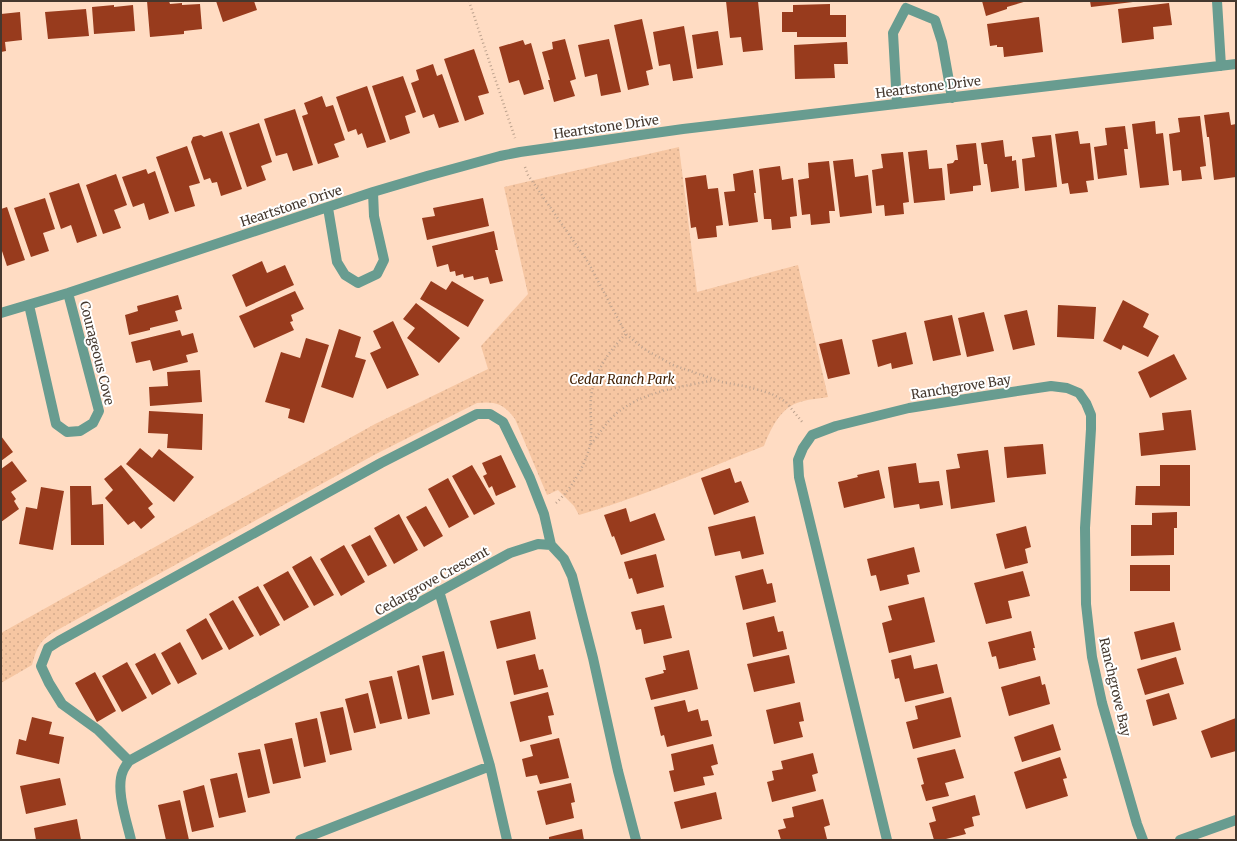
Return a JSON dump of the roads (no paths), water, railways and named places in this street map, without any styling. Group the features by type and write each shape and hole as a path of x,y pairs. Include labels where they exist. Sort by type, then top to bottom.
{"street":[{"path":"1217,1 1222,66"},
{"path":"897,104 893,33 906,8 935,20 942,42 952,98"},
{"name":"Heartstone Drive","path":"1,313 68,293 373,192 500,156 683,129 1236,64"},
{"path":"328,208 337,262 345,275 358,283 377,274 384,260 374,216 373,192"},
{"name":"Courageous Cove","path":"29,305 56,424 67,432 80,431 93,423 99,411 68,293"},
{"name":"Ranchgrove Bay","path":"887,840 799,477 798,460 803,448 812,435 836,426 909,408 1051,386 1067,388 1079,393 1086,403 1091,415 1084,528 1086,604 1092,657 1102,703 1143,840"},
{"path":"131,840 121,787 122,772 130,761 98,730 62,704 49,683 42,666 48,648 381,463 477,414 490,414 503,422 530,478 544,514 551,545 564,559 572,576 593,658 618,771 636,840"},
{"name":"Cedargrove Crescent","path":"130,761 510,553 538,544 551,545"},
{"path":"439,591 490,766 507,840"},
{"path":"300,840 490,766"},
{"path":"1180,840 1236,820"}],"park label":[{"name":"Cedar Ranch Park","path":"622,379"}]}
